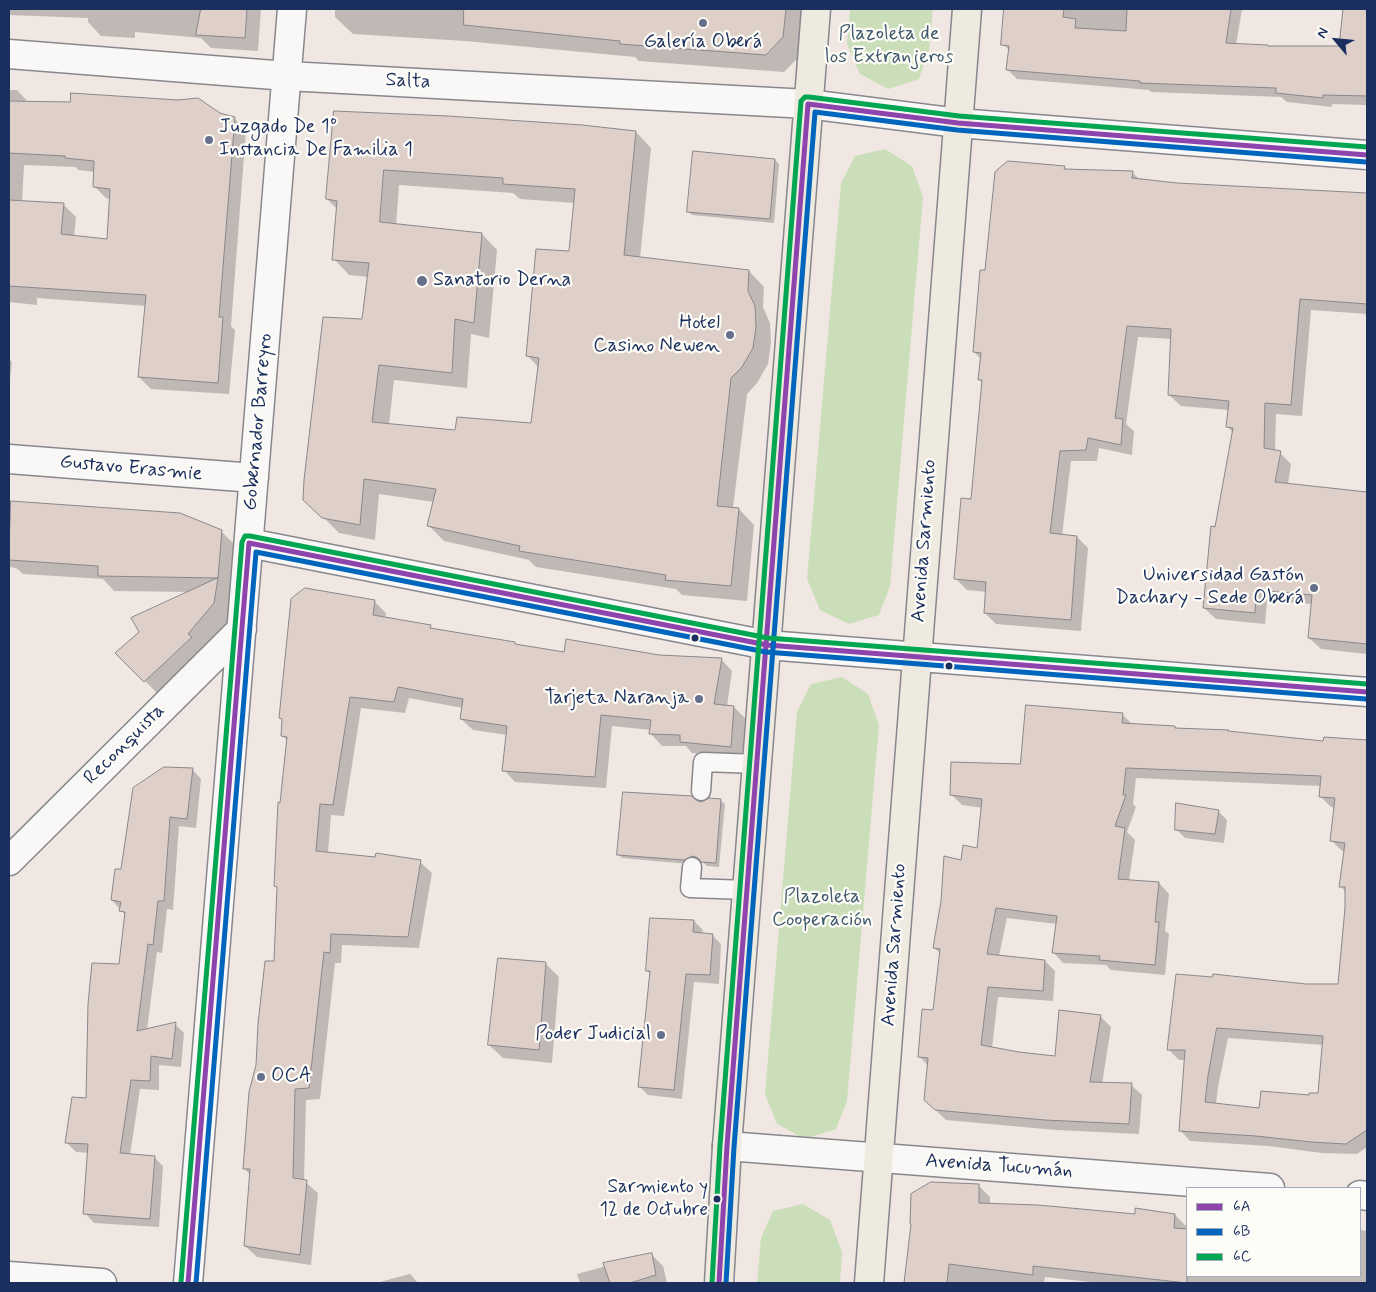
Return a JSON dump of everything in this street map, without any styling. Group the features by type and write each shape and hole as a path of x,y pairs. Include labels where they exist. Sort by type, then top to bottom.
{"main road":[{"path":"720,1283 727,1146 816,9"},
{"name":"Avenida Sarmiento","path":"869,1283 967,9"}],"street":[{"name":"Gobernador Barreyro","path":"188,1283 292,9"},
{"name":"Salta","path":"9,54 287,76 808,104 958,123 1367,155"},
{"name":"Gustavo Erasmie","path":"9,459 254,478"},
{"path":"249,544 767,645 1367,692"},
{"name":"Reconquista","path":"14,851 242,629"},
{"name":"Avenida Tucumán","path":"727,1146 1257,1187"},
{"path":"9,1276 102,1283"}],"lane":[{"path":"700,791 703,762 758,764"},
{"path":"692,867 690,888 747,890"}],"green space":[{"name":"Plazoleta de los Extranjeros","path":"850,9 933,9 929,50 919,79 888,89 860,74 847,44"},
{"path":"885,149 912,166 923,197 890,586 879,615 849,624 820,610 807,579 841,183 855,156"},
{"name":"Plazoleta Cooperación","path":"842,677 868,694 879,725 847,1101 836,1129 805,1139 777,1124 765,1094 797,712 811,684"},
{"path":"803,1204 830,1220 842,1252 840,1283 757,1283 761,1238 773,1211"}],"building":[{"path":"201,9 247,9 245,38 196,35"},
{"name":"Galería Oberá","path":"464,9 786,9 783,37 766,55 620,44 620,41 464,25"},
{"path":"1004,9 1064,9 1063,17 1076,19 1075,28 1126,31 1127,9 1231,9 1226,43 1268,46 1339,46 1343,9 1367,9 1367,96 1323,95 1323,98 1276,93 1276,88 1140,83 1140,81 1006,70 1009,46 1001,45"},
{"path":"71,93 178,100 198,98 220,113 235,117 219,317 223,317 218,383 138,377 146,295 9,286 9,200 64,203 61,234 107,239 110,189 93,187 94,161 65,158 65,156 9,153 9,101 70,102"},
{"path":"334,111 448,116 582,125 636,131 624,255 749,270 748,291 755,306 756,327 753,348 742,367 731,378 717,506 739,508 731,586 665,580 666,575 519,551 520,546 427,526 436,489 364,479 360,525 322,518 303,500 323,317 362,319 369,263 332,260 337,201 326,199","holes":["384,170 503,178 503,184 575,189 569,251 536,249 526,356 539,358 531,423 457,417 455,430 372,422 379,365 452,373 455,319 474,323 482,233 380,222"]},
{"path":"693,151 775,159 770,219 687,212"},
{"path":"1008,161 1065,166 1064,169 1133,171 1132,178 1177,183 1367,193 1367,304 1300,299 1291,405 1265,403 1264,448 1281,451 1275,482 1367,492 1367,644 1308,638 1312,595 1256,590 1255,613 1203,608 1211,526 1215,527 1233,428 1226,427 1229,401 1168,395 1171,329 1127,326 1115,418 1123,419 1121,445 1088,438 1086,450 1060,451 1050,533 1077,536 1071,620 984,613 986,582 954,579 961,498 971,499 982,380 978,380 981,353 973,352 980,270 985,270 995,172"},
{"path":"11,501 180,513 222,530 218,578 98,576 98,566 9,560"},
{"path":"218,578 214,603 188,634 192,637 144,682 115,653 139,632 131,618"},
{"path":"305,588 375,600 373,615 431,625 430,628 515,642 515,644 564,652 566,639 659,655 722,658 714,704 734,706 731,747 680,742 680,735 649,734 651,720 601,715 595,777 502,771 507,726 460,719 463,699 398,687 394,702 350,697 333,805 320,804 316,851 375,857 376,853 421,860 408,937 331,934 330,953 324,952 309,1088 295,1089 293,1178 307,1180 300,1255 244,1246 250,1169 243,1169 249,1092 256,1065 258,1024 265,961 274,961 277,887 274,886 278,802 280,803 287,737 281,736 282,719 279,718 291,599"},
{"path":"1026,705 1123,713 1122,723 1175,726 1175,728 1229,730 1323,741 1324,737 1367,740 1367,1130 1346,1144 1179,1131 1185,1050 1167,1050 1176,974 1212,977 1213,974 1306,984 1338,984 1345,908 1345,887 1339,887 1345,843 1330,841 1335,798 1319,797 1321,776 1126,768 1123,795 1126,795 1115,826 1125,828 1118,879 1159,882 1155,922 1159,922 1155,965 1099,960 1100,956 1052,953 1057,916 996,908 987,954 1045,960 1043,991 988,987 981,1045 1055,1056 1059,1010 1101,1015 1090,1082 1132,1083 1129,1124 1045,1120 935,1110 924,1100 928,1058 918,1057 922,1009 933,1010 940,949 933,948 941,901 944,856 961,860 963,845 977,848 982,799 950,795 951,762 1020,764","holes":["1217,1028 1323,1036 1318,1093 1309,1093 1309,1095 1261,1091 1259,1108 1205,1102"]},
{"path":"164,767 193,768 187,819 170,817 164,901 158,901 153,945 148,944 137,1031 176,1022 172,1059 151,1056 150,1081 131,1080 120,1153 155,1156 150,1219 83,1214 88,1144 65,1143 72,1097 86,1098 88,1004 92,963 119,964 125,912 119,911 121,902 111,900 115,869 121,869 133,788"},
{"path":"623,792 692,796 701,802 709,798 721,799 716,863 701,862 693,856 684,860 617,855"},
{"path":"1176,803 1219,810 1215,834 1175,830"},
{"path":"650,918 694,920 693,932 713,934 710,975 686,974 674,1090 638,1087 650,971 646,971"},
{"path":"498,958 546,962 539,1050 488,1045"},
{"path":"931,1182 979,1184 979,1203 1038,1205 1135,1214 1135,1208 1175,1214 1174,1228 1186,1229 1187,1283 1033,1266 1033,1275 949,1264 947,1283 904,1283 911,1224 911,1194"},
{"path":"652,1253 656,1275 630,1283 610,1283 603,1263"}],"transit line":[{"name":"6C","path":"712,1283 720,1145 801,101 805,97 809,97 959,116 1367,147"},
{"name":"6A","path":"719,1283 727,1146 808,104 958,123 1367,155"},
{"name":"6B","path":"726,1283 734,1147 815,112 957,130 1366,162"},
{"name":"6C","path":"181,1282 242,542 245,536 768,638 1367,684"},
{"name":"6A","path":"188,1283 249,543 767,645 1367,692"},
{"name":"6B","path":"196,1283 256,552 766,652 1366,699"}],"place":[{"name":"Galería Oberá","path":"703,23"},
{"name":"Juzgado De 1º Instancia De Familia 1","path":"209,140"},
{"name":"Sanatorio Derna","path":"422,281"},
{"name":"Hotel Casino Newen","path":"730,335"},
{"name":"Universidad Gastón Dachary - Sede Oberá","path":"1314,588"},
{"name":"Tarjeta Naranja","path":"699,699"},
{"name":"Poder Judicial","path":"661,1035"},
{"name":"OCA","path":"261,1077"},
{"name":"Sarmiento y 12 de Octubre","path":"717,1199"}]}
